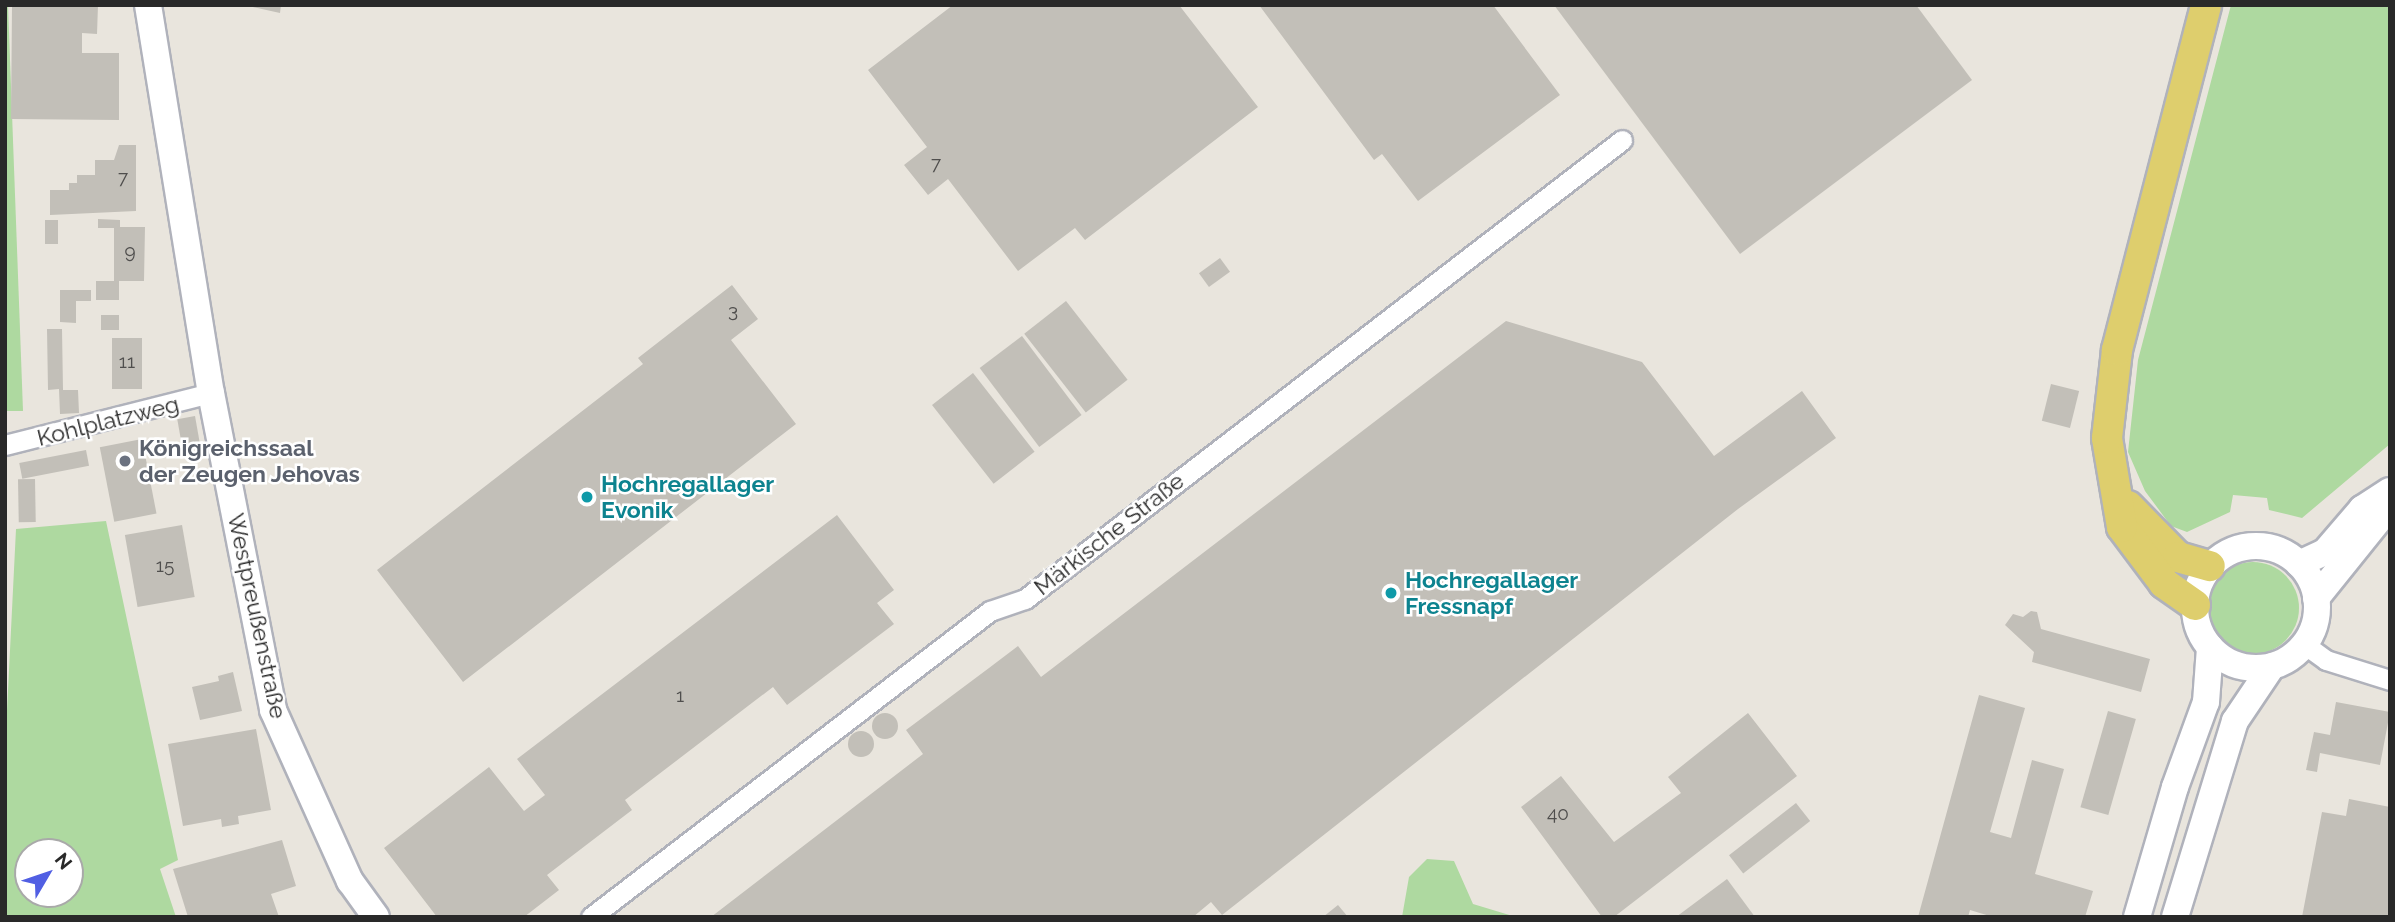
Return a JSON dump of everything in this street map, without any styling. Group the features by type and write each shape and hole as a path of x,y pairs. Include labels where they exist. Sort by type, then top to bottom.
{"main road":[{"name":"Westpreußenstraße","path":"148,5 211,393 273,710 350,881 376,917"},
{"path":"2195,605 2164,583 2122,527 2107,438 2117,350 2206,5"},
{"path":"2299,564 2325,552 2362,509 2390,491"},
{"path":"2116,492 2178,557 2210,566"},
{"path":"2316,598 2390,506"},
{"path":"2175,917 2235,721 2272,666 2304,644 2315,622 2316,598 2299,564 2285,553 2251,546 2222,556 2210,566 2195,605 2199,627 2210,647 2238,665 2272,666"},
{"path":"2137,917 2175,787 2206,702 2210,647"}],"street":[{"name":"Märkische Straße","path":"591,917 990,611 1025,599 1622,140"},
{"name":"Kohlplatzweg","path":"5,445 211,393"},
{"path":"2304,644 2326,660 2390,680"}],"green space":[{"path":"5,5 8,5 23,411 5,411"},
{"path":"2231,5 2390,5 2390,444 2302,518 2269,510 2267,498 2233,495 2230,512 2187,532 2171,526 2145,491 2128,452 2138,360"},
{"path":"106,521 178,860 160,869 176,917 5,917 5,751 16,529"},
{"path":"2244,562 2262,562 2279,569 2292,582 2299,599 2299,617 2292,634 2279,647 2262,654 2244,654 2227,647 2214,634 2207,617 2207,599 2214,582 2227,569"},
{"path":"1427,859 1454,861 1473,904 1516,917 1402,917 1409,877"}],"building":[{"path":"12,5 98,5 97,34 82,33 82,53 119,53 119,120 11,119"},
{"path":"244,5 281,5 280,13"},
{"path":"953,5 1179,5 1258,107 1085,240 1075,228 1018,271 948,179 928,195 904,165 927,147 868,70"},
{"path":"1259,5 1493,5 1560,95 1418,201 1382,154 1374,160"},
{"path":"1554,5 1916,5 1972,80 1740,254"},
{"path":"119,145 136,145 136,211 50,215 50,190 69,190 69,183 77,183 77,175 95,175 95,160 114,160"},
{"path":"98,219 120,220 120,227 145,227 144,281 119,281 119,300 96,300 96,281 114,281 114,228 98,228"},
{"path":"45,220 58,220 58,244 45,244"},
{"path":"1220,258 1230,272 1209,287 1199,273"},
{"name":"Hochregallager Evonik","path":"732,285 758,319 731,340 796,424 463,682 377,570 643,364 638,358"},
{"path":"60,290 91,290 91,301 76,301 76,323 60,322"},
{"path":"1066,301 1128,380 1086,412 1024,334"},
{"path":"101,315 119,315 119,330 101,330"},
{"name":"Hochregallager Fressnapf","path":"1506,321 1642,362 1714,456 1802,391 1836,438 1738,509 1222,915 1211,902 1193,917 711,917 923,754 906,730 1018,646 1041,677"},
{"path":"47,329 62,329 63,390 78,390 79,413 60,414 59,389 48,390"},
{"path":"1022,336 1082,415 1039,447 980,368"},
{"path":"112,338 142,338 142,389 112,389"},
{"path":"973,373 1035,452 994,484 932,405"},
{"path":"2051,384 2079,391 2070,428 2042,421"},
{"path":"195,416 200,443 182,446 177,419"},
{"path":"142,439 157,514 114,522 100,447"},
{"path":"86,450 89,466 22,479 19,463"},
{"path":"18,479 35,479 36,522 19,522"},
{"path":"837,515 894,590 877,603 894,624 787,705 773,687 625,800 632,810 547,875 559,890 524,917 437,917 384,848 489,767 524,811 545,795 517,759"},
{"path":"182,525 195,597 138,607 125,535"},
{"path":"2031,611 2037,612 2041,629 2150,659 2141,692 2032,662 2034,652 2005,625 2013,614 2023,617"},
{"path":"233,672 242,711 200,720 192,687 219,681 218,676"},
{"path":"1979,695 2025,708 1990,832 2011,838 2032,760 2064,769 2035,874 2093,891 2085,917 1993,917 1970,910 1968,917 1918,917"},
{"path":"2336,702 2390,712 2380,765 2320,753 2317,772 2306,770 2314,732 2330,735"},
{"path":"2108,711 2136,719 2108,815 2080,807"},
{"path":"885,713 894,717 898,726 894,735 885,739 876,735 872,726 876,717"},
{"path":"1748,713 1797,776 1614,917 1602,917 1521,807 1561,776 1614,842 1681,793 1668,777"},
{"path":"256,729 271,810 238,816 239,824 222,827 221,819 183,826 168,744"},
{"path":"861,731 870,735 874,744 870,753 861,757 852,753 848,744 852,735"},
{"path":"2349,799 2390,807 2390,917 2302,917 2322,812 2346,816"},
{"path":"1796,803 1810,821 1743,873 1729,855"},
{"path":"282,840 296,886 271,894 279,917 188,917 173,869"},
{"path":"1727,879 1755,917 1676,917"},
{"path":"1338,905 1348,917 1323,917"}],"place":[{"name":"Königreichssaal der Zeugen Jehovas","path":"125,461"},
{"name":"Hochregallager Evonik","path":"587,497"},
{"name":"Hochregallager Fressnapf","path":"1391,593"}]}
